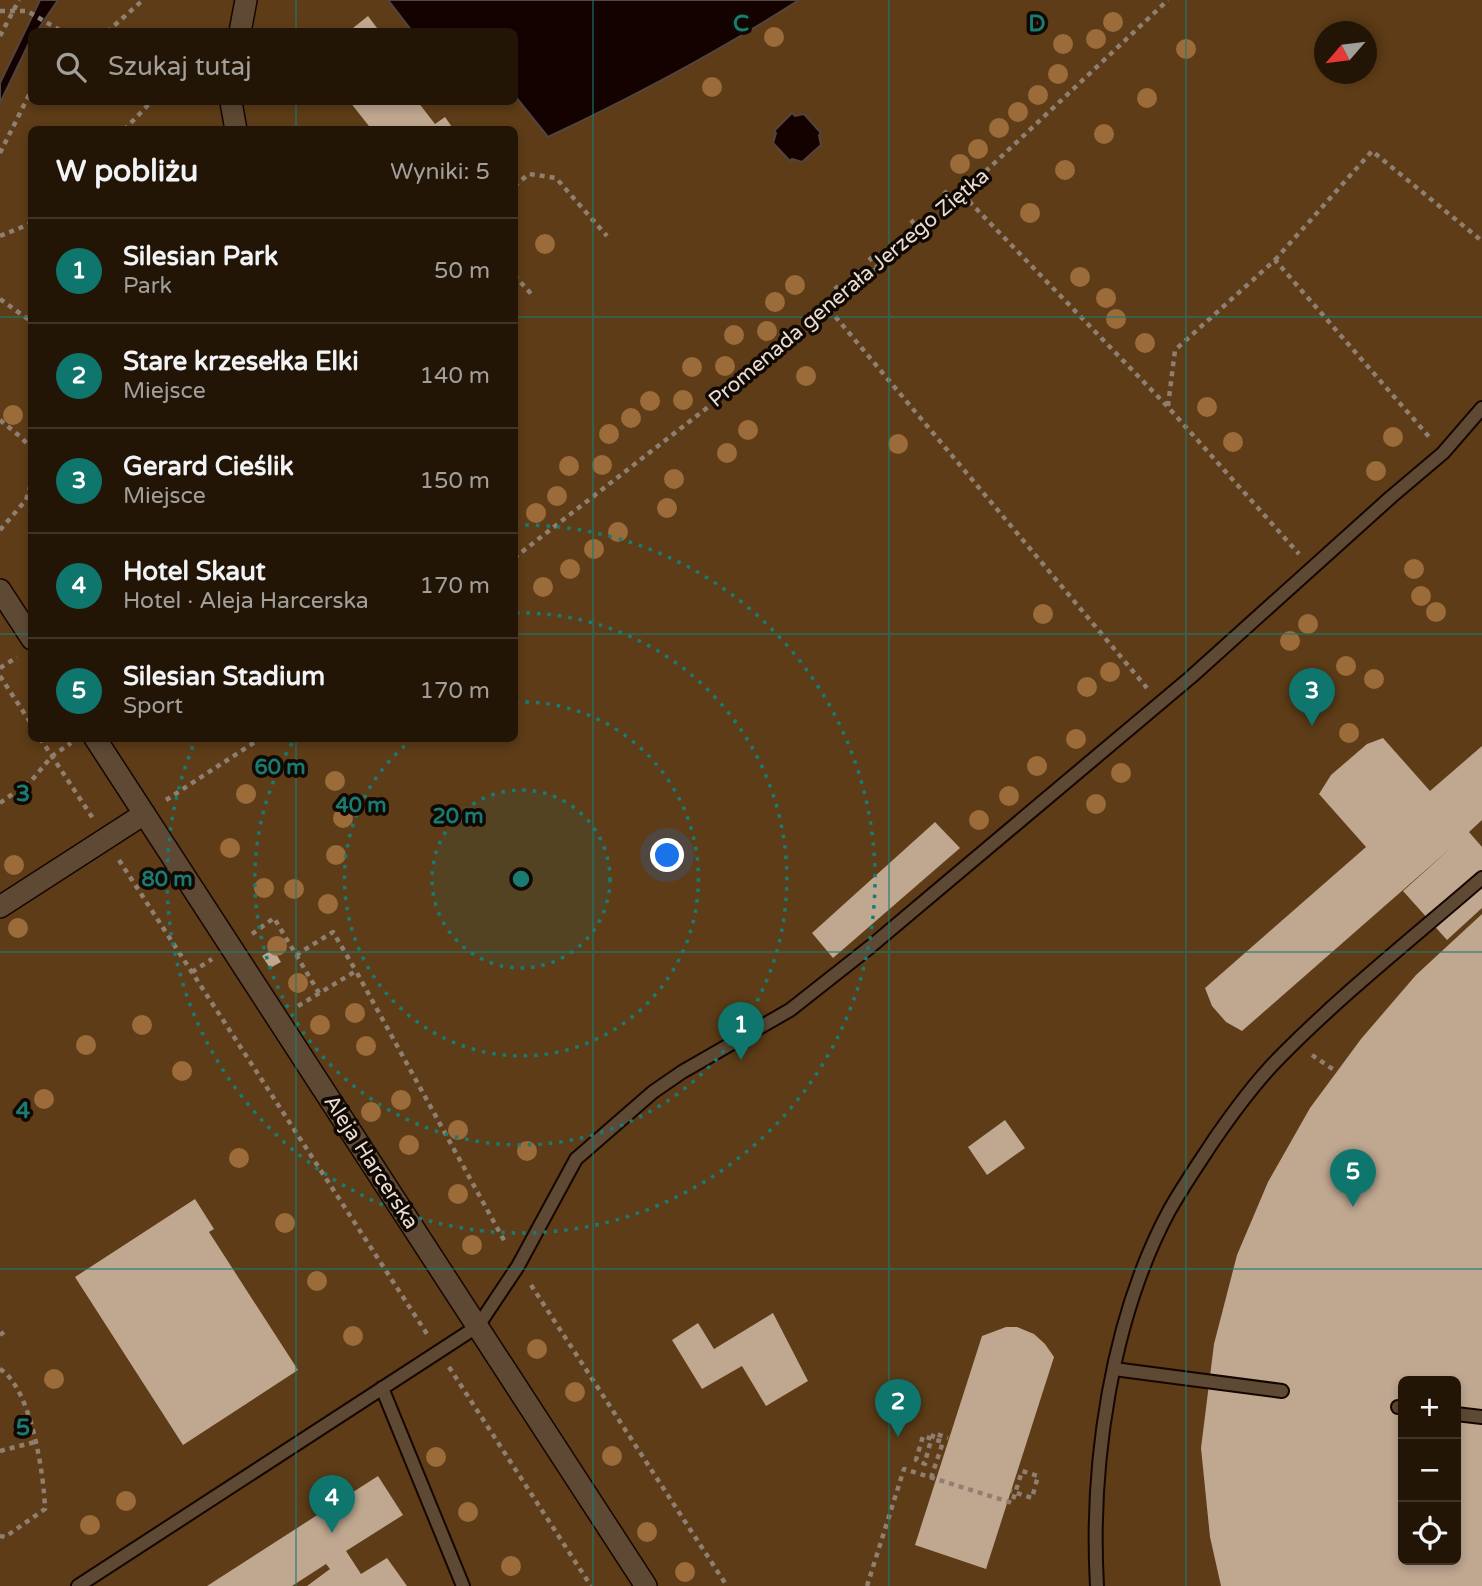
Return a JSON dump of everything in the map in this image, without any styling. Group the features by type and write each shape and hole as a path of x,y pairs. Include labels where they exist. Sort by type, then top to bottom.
{"street":[{"path":"241,28 246,0"},
{"path":"232,105 235,126"},
{"path":"0,590 28,633"},
{"name":"Aleja Harcerska","path":"98,742 646,1586"},
{"path":"0,907 144,814"}],"lane":[{"path":"78,1586 478,1326 518,1266 576,1159 653,1091 790,1010 820,988 1191,677 1443,453 1482,408"},
{"path":"1097,1586 1098,1469 1105,1412 1129,1313 1142,1273 1169,1213 1194,1170 1255,1084 1333,1007 1482,878"},
{"path":"1114,1369 1282,1391"},
{"path":"382,1388 463,1586"},
{"path":"1461,1415 1482,1417"}],"path":[{"path":"0,36 19,0"},
{"path":"112,28 143,0"},
{"name":"Promenada generała Jerzego Ziętka","path":"518,555 712,404 921,232 1168,0"},
{"path":"0,11 27,11 58,28"},
{"path":"0,153 28,97"},
{"path":"128,126 148,105"},
{"path":"1168,407 1175,350 1275,260 1372,151 1482,241"},
{"path":"518,183 529,174 556,178 607,236"},
{"path":"944,191 954,201"},
{"path":"962,194 1168,407 1311,568"},
{"path":"911,220 921,232"},
{"path":"0,236 28,225"},
{"path":"869,257 878,267"},
{"path":"1275,260 1443,453"},
{"path":"518,279 534,297"},
{"path":"835,286 844,296"},
{"path":"0,299 28,319"},
{"path":"829,309 1158,702"},
{"path":"0,420 28,445"},
{"path":"0,530 26,500 28,494"},
{"path":"0,668 9,662"},
{"path":"0,676 28,719"},
{"path":"43,742 429,1337"},
{"path":"144,814 255,742"},
{"path":"0,803 32,780 52,756 65,747"},
{"path":"245,938 274,918 319,993"},
{"path":"296,954 333,933 356,971"},
{"path":"1295,1043 1337,1072"},
{"path":"449,1368 591,1586"},
{"path":"0,1369 9,1374 30,1415 44,1486 45,1509 5,1536 0,1536"},
{"path":"931,1478 943,1442 933,1439 923,1437 916,1460 925,1464 930,1443 933,1436 934,1433 948,1438"},
{"path":"0,1451 34,1442"},
{"path":"867,1586 904,1469 1012,1503 1015,1492 1019,1482 1022,1471 1038,1476 1032,1498 1021,1494 1011,1491"}],"shaded area":[{"path":"0,0 1482,0 1482,1586 0,1586"},
{"path":"40,0 58,0 39,28 28,28 28,45 0,103 0,83"},
{"path":"388,0 799,0 676,73 548,137 518,100 518,28 410,28"},
{"path":"792,113 795,116 804,114 821,133 821,145 802,162 792,159 790,161 773,143 776,133 774,131"}],"building":[{"path":"368,16 377,28 353,28"},
{"path":"352,105 420,105 435,124 445,117 451,126 369,126"},
{"path":"1383,738 1430,791 1482,746 1482,820 1469,832 1482,847 1482,908 1447,940 1403,891 1452,847 1242,1031 1226,1022 1212,1006 1205,988 1366,847 1319,794 1331,775 1367,744"},
{"path":"935,822 960,848 833,958 812,933"},
{"path":"1482,914 1482,1586 1221,1586 1210,1537 1201,1448 1214,1344 1237,1255 1268,1182 1310,1108 1361,1039 1416,975"},
{"path":"273,949 281,962 270,968 262,956"},
{"path":"1005,1120 1025,1148 987,1175 968,1147"},
{"path":"195,1199 214,1229 209,1232 298,1370 183,1445 75,1277"},
{"path":"773,1313 808,1381 766,1406 742,1366 702,1389 672,1340 698,1323 714,1349"},
{"path":"1006,1327 1017,1327 1034,1334 1054,1357 986,1569 915,1545 982,1336"},
{"path":"378,1476 403,1515 346,1551 361,1574 387,1558 407,1586 307,1586 330,1569 326,1564 292,1586 207,1586"}],"place":[{"name":"Gerard Cieślik","path":"1312,726"},
{"name":"Silesian Park","path":"741,1060"},
{"name":"Silesian Stadium","path":"1353,1207"},
{"name":"Stare krzesełka Elki","path":"898,1437"},
{"name":"Hotel Skaut","path":"332,1533"}]}
